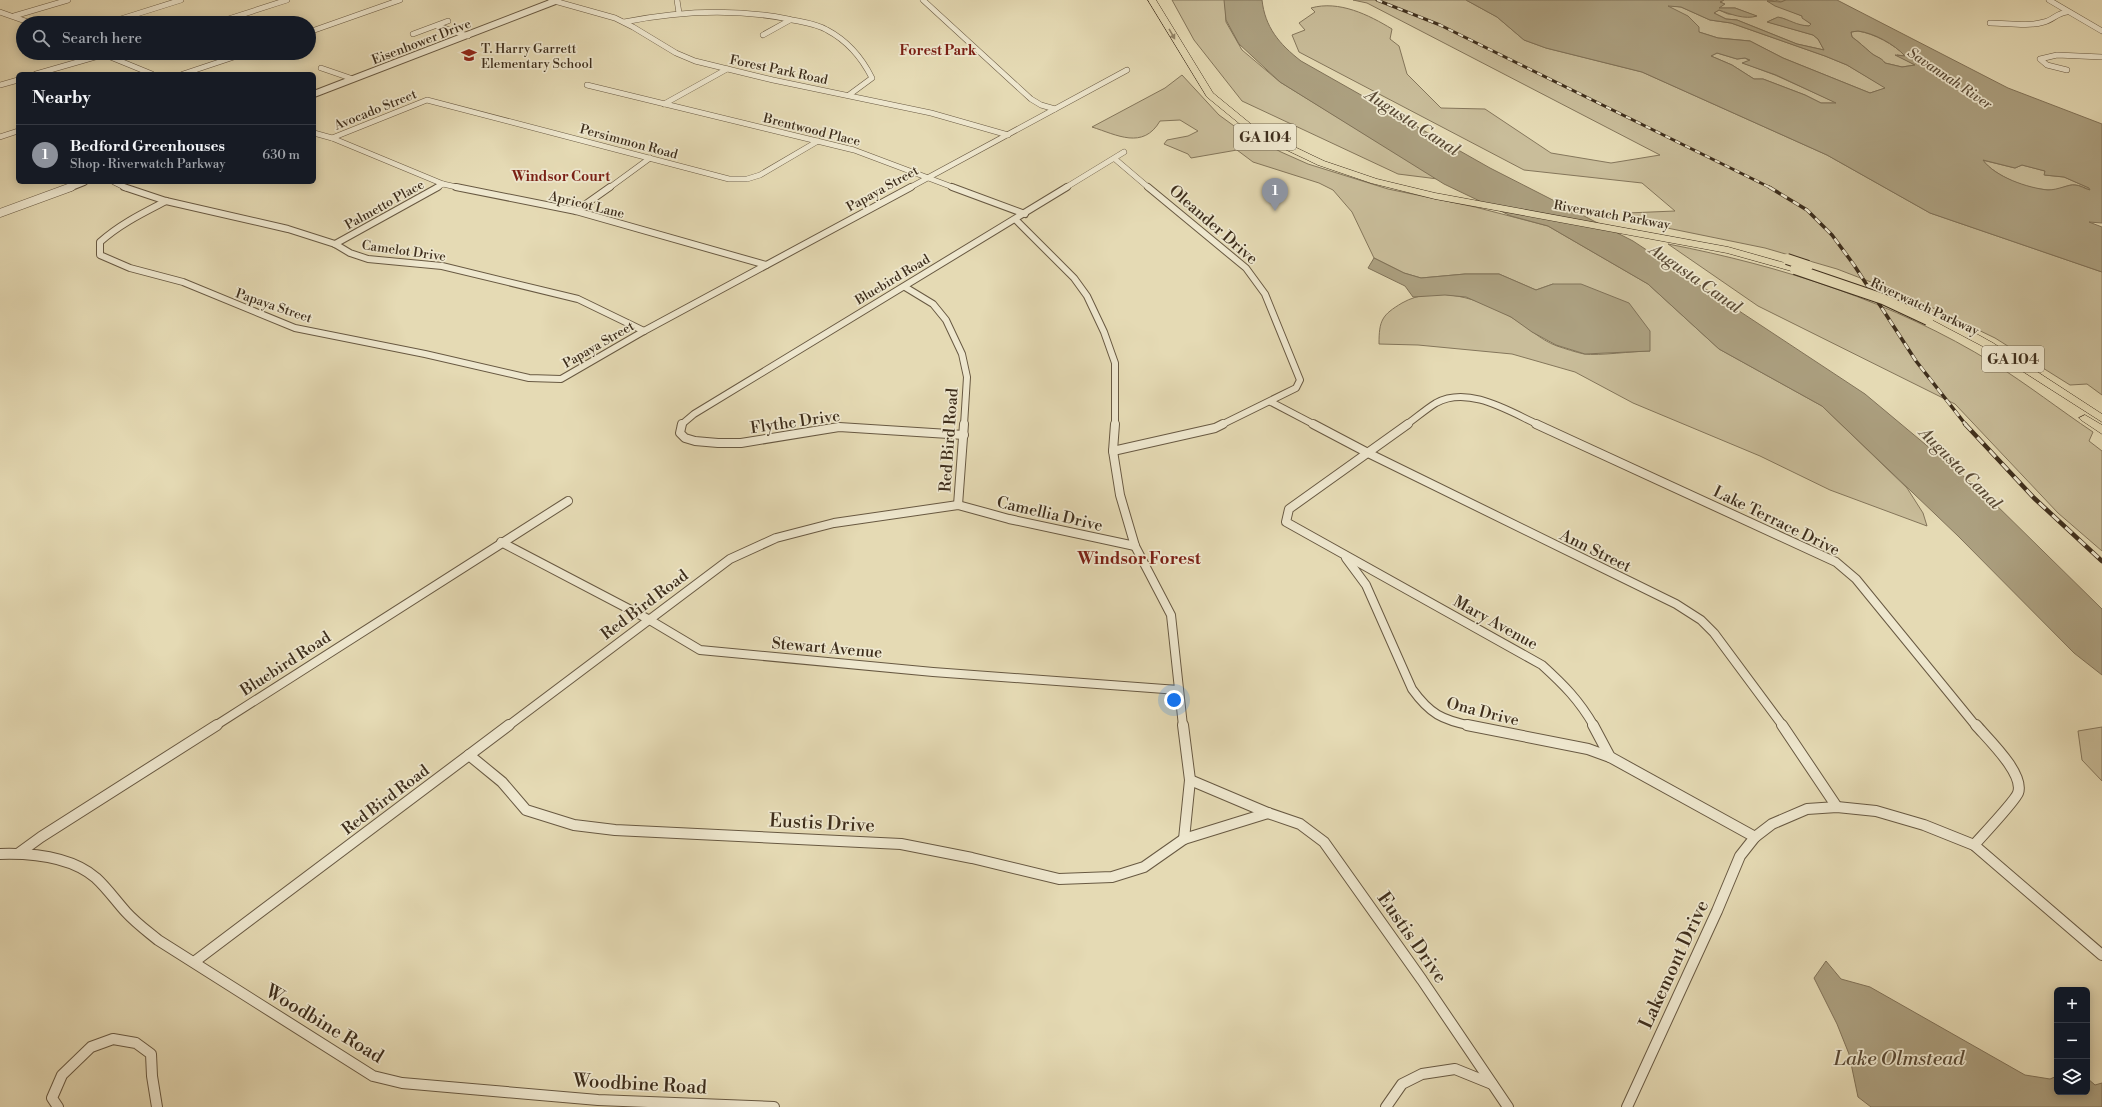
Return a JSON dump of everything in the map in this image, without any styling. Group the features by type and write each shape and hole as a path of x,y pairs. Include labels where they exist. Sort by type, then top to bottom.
{"main road":[{"name":"Riverwatch Parkway","path":"1152,0 1210,95 1249,128 1272,141 1321,163 1374,181 1435,196 1691,243 1759,258 1795,268 1883,299 1928,320 2014,368 2102,430"},
{"name":"Riverwatch Parkway","path":"1161,0 1208,78 1238,111 1271,133 1318,156 1382,178 1421,187 1674,234 1787,259 1873,288 1965,331 1999,350 2102,419"}],"street":[{"path":"0,12 14,16 68,0"},
{"path":"130,16 181,0"},
{"path":"238,16 287,0"},
{"path":"316,30 400,0"},
{"name":"Forest Park Road","path":"554,0 624,22 674,53 727,69 978,125 1008,135"},
{"name":"Eisenhower Drive","path":"316,93 468,36 554,0"},
{"path":"677,0 679,13"},
{"path":"923,0 1031,99 1040,106 1055,109"},
{"path":"2049,0 2067,12 2102,31"},
{"path":"624,22 650,16 679,13 742,11 817,26 830,31 866,65 872,78 849,95"},
{"path":"1990,23 2040,23 2050,20 2056,13 2067,12"},
{"path":"763,35 790,20"},
{"path":"413,34 438,26 448,21"},
{"path":"438,26 468,36"},
{"path":"2068,70 2048,65 2040,59 2057,55 2102,57"},
{"path":"42,72 81,60"},
{"path":"120,60 147,72"},
{"path":"189,72 225,60"},
{"path":"321,68 353,79"},
{"path":"664,104 727,69"},
{"name":"Papaya Street","path":"166,201 128,220 111,231 100,242 100,255 130,268 183,282 295,328 426,354 529,378 561,379 644,331 1127,70"},
{"path":"0,86 16,81"},
{"name":"Brentwood Place","path":"587,85 854,150 1025,214"},
{"name":"Avocado Street","path":"332,138 427,100"},
{"name":"Persimmon Road","path":"427,100 729,179 747,180 760,175 818,141"},
{"path":"0,137 16,132"},
{"name":"Apricot Lane","path":"316,134 332,138 443,184 576,211 766,265"},
{"name":"Bluebird Road","path":"680,433 681,425 694,414 1016,220 1124,152"},
{"path":"576,211 650,158"},
{"name":"Oleander Drive","path":"1113,451 1215,428 1271,402 1296,388 1300,380 1264,294 1246,268 1115,159"},
{"path":"0,213 71,184"},
{"name":"Camelot Drive","path":"118,184 136,192 166,201 288,229 335,244 350,253 368,259 442,266 578,299 644,331"},
{"name":"Palmetto Place","path":"335,244 443,184"},
{"path":"1016,220 1074,278 1087,296 1104,332 1115,363 1114,387 1116,414 1113,451 1120,495 1135,546 1171,615 1178,690 1190,780 1184,839"},
{"name":"Red Bird Road","path":"194,962 730,560 776,538 834,523 958,505 967,377 962,354 946,320 933,304 905,287"},
{"name":"Lake Terrace Drive","path":"1368,453 1437,403 1460,396 1475,398 1497,406 1836,562 1856,579 1930,671 2012,768 2019,782 2018,794 1974,845"},
{"name":"Ann Street","path":"1271,402 1368,453 1676,604 1701,620 1714,633 1778,719 1837,807"},
{"name":"Flythe Drive","path":"680,433 685,438 695,441 718,443 741,443 839,427 964,436"},
{"name":"Mary Avenue","path":"1368,453 1289,509 1286,522 1542,665 1570,690 1584,708 1610,757"},
{"name":"Bluebird Road","path":"20,853 54,829 501,542 568,501"},
{"name":"Camellia Drive","path":"958,505 1009,519 1135,546"},
{"name":"Stewart Avenue","path":"501,542 648,620 700,650 933,672 1178,690"},
{"name":"Ona Drive","path":"1344,555 1366,585 1412,689 1422,704 1437,716 1452,722 1588,749 1610,757"},
{"name":"Eustis Drive","path":"469,755 502,782 526,810 574,825 615,830 901,844 972,858 1059,879 1112,877 1144,868 1184,839 1268,813"},
{"path":"1610,757 1755,837"},
{"name":"Eustis Drive","path":"1190,780 1268,813 1300,824 1324,842 1422,980 1508,1107"},
{"name":"Lakemont Drive","path":"1627,1107 1714,918 1740,856 1755,837 1772,824 1787,816 1807,809 1837,807 1876,810 1924,825 1974,845 2102,955"},
{"name":"Woodbine Road","path":"0,854 20,853 58,860 83,870 107,887 127,912 150,934 174,952 194,962 373,1076 402,1083 598,1100 774,1107"},
{"path":"58,1107 52,1098 62,1075 91,1047 112,1039 136,1043 151,1054 152,1076 157,1107"},
{"path":"1386,1107 1402,1084 1422,1074 1455,1069 1492,1084"}],"shaded area":[{"path":"1172,0 1225,0 1226,22 1242,50 1280,82 1438,179 1398,174 1242,101 1194,40"},
{"path":"1353,0 1466,0 1497,17 1524,40 1546,48 1642,72 1827,155 1930,213 2102,272 2102,395 2087,384 2070,385 1995,338 1910,297 1837,269 1765,248 1633,221 1627,213 1675,211 1642,183 1524,170 1299,52 1292,35 1305,30 1299,23 1315,12 1311,8 1322,6 1343,7 1364,14 1392,29 1390,39 1399,46 1407,74 1441,108 1485,109 1551,153 1611,163 1660,155 1367,3"},
{"path":"1724,0 1775,0 1767,1 1802,16 1811,24 1809,26 1797,25 1782,18 1776,18 1768,22 1813,35 1818,39 1824,50 1797,44 1737,20 1726,19 1714,13 1719,10 1728,14 1756,16 1735,8 1718,8 1724,4 1720,2"},
{"path":"1775,0 1786,0 1781,2"},
{"path":"1666,5 1681,7 1710,20 1731,23 1825,56 1847,65 1886,88 1870,93 1783,58 1750,41 1718,38 1699,32"},
{"path":"1858,31 1871,34 1890,44 1906,56 1897,55 1915,65 1902,67 1885,63 1882,59 1872,54 1852,37 1851,32"},
{"path":"1717,53 1737,59 1745,58 1750,61 1743,63 1775,75 1837,103 1821,103 1805,95 1763,79 1754,79 1732,65 1711,56"},
{"path":"1182,75 1219,115 1241,131 1281,152 1308,164 1388,189 1475,207 1548,226 1648,284 1719,349 1822,406 1907,488 1923,513 1927,526 1830,490 1760,456 1633,403 1575,372 1512,354 1418,345 1379,344 1381,324 1383,319 1390,311 1415,297 1443,294 1472,300 1499,310 1523,324 1539,337 1557,346 1584,354 1650,351 1553,284 1536,290 1499,274 1465,274 1421,278 1404,273 1374,258 1352,212 1333,190 1319,183 1253,162 1237,150 1191,158 1188,154 1164,144 1167,140 1188,136 1198,131 1180,120 1160,121 1153,130 1138,138 1120,136 1092,127 1165,88"},
{"path":"1982,160 2015,168 2022,165 2045,171 2045,175 2064,177 2089,188 2090,190 2075,185 2070,185 2055,190 2045,190 2025,186 2006,178"},
{"path":"1668,244 1753,263 1795,275 1877,304 1955,341 1993,363 2093,432 2089,441 2102,451 2102,551 2058,513 1955,404 1758,306"},
{"path":"2102,727 2102,781 2082,760 2078,731"}],"water":[{"path":"1224,0 1262,0 1266,19 1274,34 1293,55 1301,61 1490,168 1633,241 1865,394 1986,495 2102,609 2102,675 2074,653 1958,536 1822,406 1719,349 1648,284 1548,226 1511,216 1444,184 1280,82 1239,44 1226,20"},
{"name":"Savannah River","path":"1466,0 1724,0 1720,2 1725,4 1719,8 1735,8 1757,16 1743,17 1719,10 1714,13 1726,19 1737,20 1797,44 1824,50 1818,39 1813,35 1767,22 1778,17 1800,25 1809,26 1811,24 1802,18 1802,16 1775,6 1767,1 1837,0 2008,88 2102,124 2102,223 2089,222 2102,227 2102,272 1930,213 1827,155 1642,72 1546,48 1524,40 1497,17","holes":["1668,6 1681,7 1710,20 1731,23 1825,56 1847,65 1885,88 1870,93 1783,58 1750,41 1718,38 1699,32 1699,27 1688,16","1851,32 1864,32 1883,40 1895,47 1905,56 1895,55 1915,65 1902,67 1885,63 1882,59 1872,54 1852,37","1717,53 1737,59 1745,58 1750,60 1742,63 1776,75 1836,103 1821,103 1805,95 1763,79 1754,79 1732,65 1711,56","1983,160 2015,168 2022,165 2045,171 2044,175 2064,177 2089,188 2090,190 2075,185 2048,190 2031,187 2012,181 1995,172"]},
{"path":"1374,258 1404,273 1421,278 1465,274 1499,274 1536,290 1553,284 1581,284 1629,303 1650,331 1650,351 1585,354 1556,345 1532,332 1511,317 1466,297 1445,295 1413,297 1405,286 1368,268"},
{"name":"Lake Olmstead","path":"1826,961 1841,979 1870,987 2025,1075 2050,1079 2054,1077 2054,1095 2090,1095 2090,1081 2095,1085 2102,1083 2102,1107 1871,1107 1858,1097 1849,1054 1837,1024 1814,978"}],"railway":[{"path":"1377,0 1440,25 1769,187"},
{"path":"1769,187 1807,210 1832,235 1854,265 1916,361 1966,425"},
{"path":"1965,424 2034,498 2102,561"}],"place":[{"name":"T. Harry Garrett Elementary School","path":"469,55"},
{"name":"Bedford Greenhouses","path":"1275,211"}],"district":[{"name":"Forest Park","path":"938,50"},
{"name":"Windsor Court","path":"561,176"},
{"name":"Windsor Forest","path":"1139,558"}],"water label":[{"name":"Augusta Canal","path":"1413,122"},
{"name":"Augusta Canal","path":"1696,278"},
{"name":"Augusta Canal","path":"1961,468"}]}
